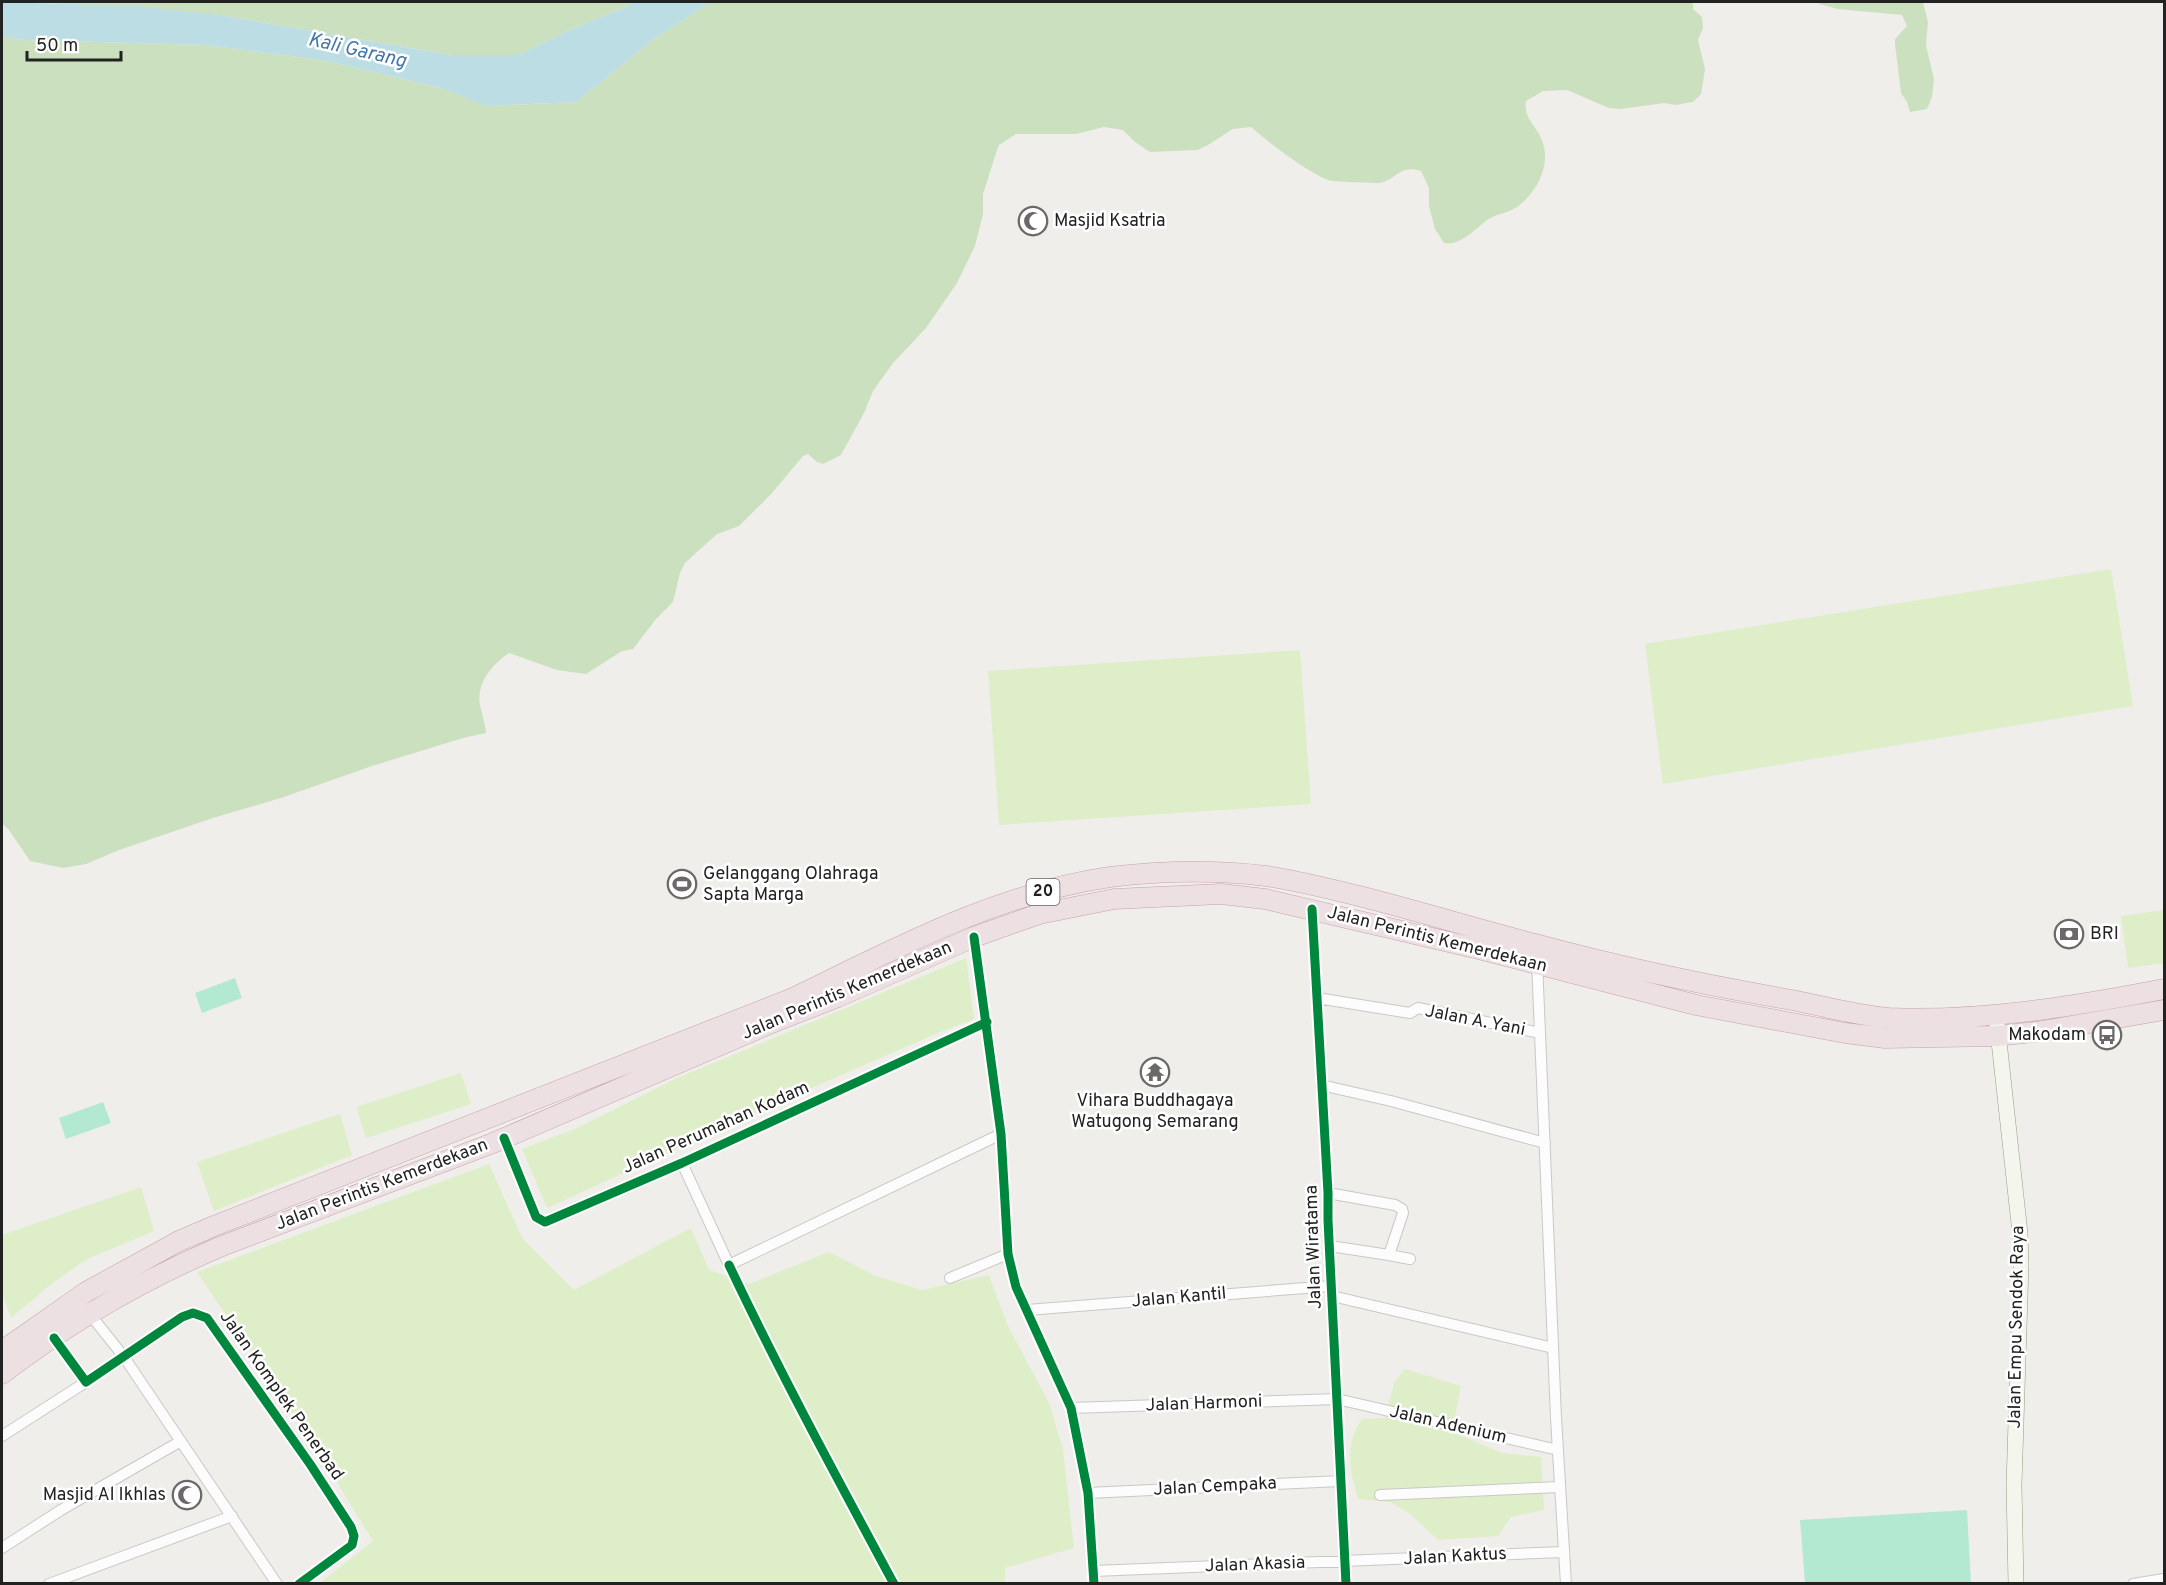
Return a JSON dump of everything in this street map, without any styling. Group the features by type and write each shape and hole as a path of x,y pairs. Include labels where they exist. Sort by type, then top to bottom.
{"highway":[{"name":"Jalan Perintis Kemerdekaan","path":"2,1374 89,1313 186,1261 504,1138 771,1015 870,960 987,910 1033,894 1112,877 1216,873 1267,876 1313,885 1359,896 1696,1005 1845,1033 1885,1038 1997,1036 2043,1031 2164,1010"},
{"name":"Jalan Perintis Kemerdekaan","path":"2,1351 86,1292 179,1241 771,1015 838,997 974,937 1039,914 1114,899 1221,894 1265,899 1537,954 1887,1018 1996,1014 2058,1007 2164,989"},
{"path":"42,1322 54,1338"}],"main road":[{"path":"1996,1014 1997,1036"},
{"name":"Jalan Empu Sendok Raya","path":"1997,1036 2019,1221 2021,1265 2014,1485 2016,1584"}],"street":[{"name":"Jalan Wiratama","path":"1312,909 1346,1584"},
{"path":"974,937 1001,1134 1008,1254 1017,1287 1071,1408 1088,1493 1095,1584"},
{"path":"1537,954 1553,1348 1566,1584"},
{"name":"Jalan A. Yani","path":"1317,998 1410,1013 1418,1008 1540,1033"},
{"name":"Jalan Perumahan Kodam","path":"504,1138 536,1217 545,1222 682,1163 987,1022"},
{"path":"1321,1085 1391,1101 1545,1143"},
{"path":"729,1265 1001,1134"},
{"name":"Jalan Perumahan Kodam","path":"682,1163 791,1392 894,1584"},
{"path":"1328,1193 1395,1205 1402,1209 1403,1213 1389,1255"},
{"path":"1330,1246 1410,1259"},
{"path":"950,1278 1008,1254"},
{"name":"Jalan Kantil","path":"1027,1310 1332,1291 1553,1348"},
{"path":"89,1313 124,1357 277,1584"},
{"name":"Jalan Komplek Penerbad","path":"2,1436 182,1317 193,1313 207,1318 310,1464 351,1527 354,1536 352,1545 299,1584"},
{"path":"54,1338 86,1382"},
{"name":"Jalan Harmoni","path":"1071,1408 1337,1399"},
{"name":"Jalan Adenium","path":"1337,1399 1558,1450"},
{"path":"2,1548 70,1505 181,1441"},
{"name":"Jalan Cempaka","path":"1088,1493 1341,1481"},
{"path":"1380,1495 1560,1487"},
{"path":"49,1584 232,1516"},
{"name":"Jalan Kaktus","path":"1345,1562 1564,1552"},
{"name":"Jalan Akasia","path":"1094,1571 1345,1562"},
{"path":"2133,1584 2164,1579"}],"green space":[{"path":"34,2 634,2 518,55 451,55 220,15"},
{"path":"711,2 1693,2 1693,9 1702,17 1703,28 1698,40 1705,69 1701,94 1693,102 1609,108 1567,90 1543,91 1526,101 1527,115 1539,134 1545,154 1538,184 1517,207 1487,220 1467,236 1450,243 1444,243 1435,229 1429,206 1429,188 1421,171 1414,169 1403,171 1379,183 1328,180 1288,156 1251,127 1233,129 1197,150 1150,152 1123,130 1104,127 1076,134 1016,134 999,145 997,150 983,194 983,214 975,246 957,283 926,328 893,363 873,391 841,455 823,464 808,454 803,456 772,493 739,526 717,534 685,563 680,573 673,602 656,619 633,649 622,651 586,674 557,670 509,653 490,670 482,684 479,700 486,733 372,766 281,798 213,818 119,850 86,864 63,868 30,861 2,823 2,36 25,40 206,45 328,61 441,88 488,106 576,102 654,39"},
{"path":"1818,2 1923,2 1928,22 1926,45 1934,79 1932,97 1927,109 1910,112 1901,93 1895,39 1907,26 1902,15 1838,9"},
{"path":"2111,569 2133,706 1663,784 1645,644"},
{"path":"1300,650 1311,804 999,825 988,671"},
{"path":"2164,910 2164,963 2128,968 2121,916"},
{"path":"966,958 974,1019 784,1100 547,1208 522,1149 577,1128 675,1079"},
{"path":"235,978 242,998 202,1013 195,993"},
{"path":"461,1073 471,1104 366,1138 356,1107"},
{"path":"103,1102 111,1123 66,1139 59,1118"},
{"path":"340,1114 352,1155 214,1211 197,1162"},
{"path":"489,1164 522,1238 574,1290 691,1228 709,1270 749,1284 829,1252 876,1276 922,1290 989,1275 1008,1326 1050,1405 1063,1450 1074,1548 1005,1568 1005,1584 320,1583 373,1541 317,1450 197,1272"},
{"path":"141,1187 154,1231 87,1259 50,1285 11,1318 2,1293 2,1235"},
{"path":"1405,1369 1461,1386 1452,1432 1502,1453 1541,1457 1544,1510 1511,1517 1498,1536 1438,1540 1409,1513 1390,1502 1358,1499 1350,1458 1356,1429 1362,1419 1385,1418 1394,1383"},
{"path":"1967,1510 1971,1583 1805,1583 1800,1520"}],"water":[{"name":"Kali Garang","path":"2,2 132,6 220,15 451,55 518,55 634,2 711,2 654,39 576,102 487,106 441,88 328,61 206,45 25,40 2,36"}],"cycle path":[{"path":"1312,909 1346,1584"},
{"path":"974,937 1001,1134 1008,1254 1016,1287 1071,1408 1088,1493 1094,1584"},
{"path":"504,1138 536,1217 545,1222 682,1163 987,1022"},
{"path":"729,1265 830,1465 894,1584"},
{"path":"54,1338 86,1382 182,1317 193,1313 207,1318 310,1464 351,1527 354,1536 352,1545 299,1584"}],"place":[{"name":"Masjid Ksatria","path":"1033,221"},
{"name":"Gelanggang Olahraga Sapta Marga","path":"682,884"},
{"name":"BRI","path":"2069,934"},
{"name":"Makodam","path":"2107,1035"},
{"name":"Vihara Buddhagaya Watugong Semarang","path":"1155,1072"},
{"name":"Masjid Al Ikhlas","path":"187,1495"}]}
